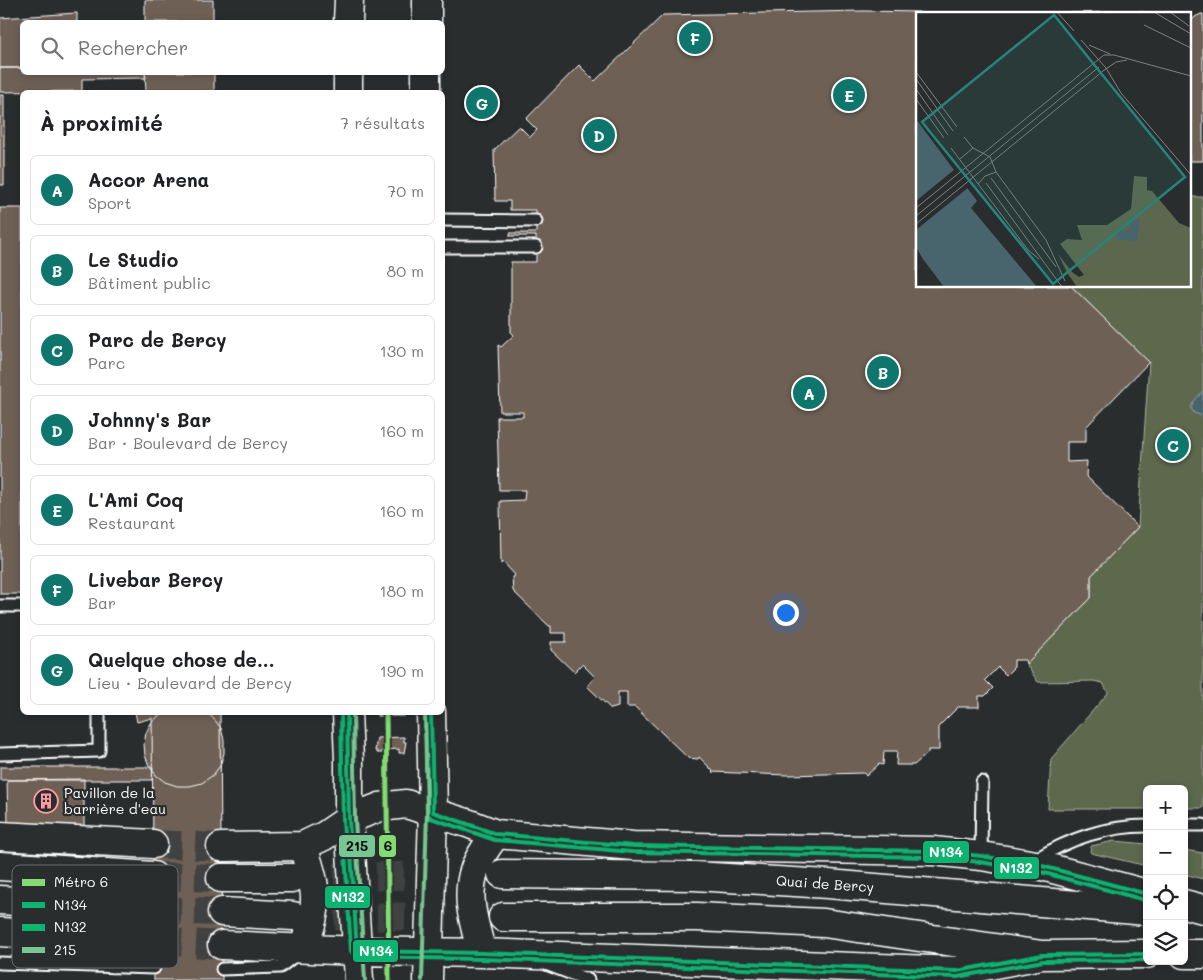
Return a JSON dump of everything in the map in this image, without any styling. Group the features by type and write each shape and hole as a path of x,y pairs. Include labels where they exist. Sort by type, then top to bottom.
{"main road":[{"path":"348,20 349,0"},
{"path":"427,0 427,20"},
{"path":"348,75 348,90"},
{"path":"426,75 426,90"},
{"path":"347,715 349,819 359,980"},
{"path":"428,980 433,812 431,715"},
{"path":"221,847 303,846 324,836 349,819 386,806 406,804 496,834 633,846 934,851 981,856 1042,866 1143,893"},
{"path":"482,952 472,913 470,894 474,870 496,834"},
{"path":"0,836 153,844"},
{"path":"303,846 310,869 315,899 311,927 303,948"},
{"name":"Quai de Bercy","path":"502,874 694,876 828,884 1143,911"},
{"path":"221,878 292,878"},
{"path":"1188,905 1203,909"},
{"path":"222,912 292,916"},
{"path":"1188,914 1203,916"},
{"path":"503,917 697,917 824,923 1042,955 1143,954"},
{"path":"222,957 303,948 482,952 957,971 1042,955"},
{"path":"1188,954 1203,954"}],"lane":[{"path":"445,220 536,221"},
{"path":"445,246 536,247"},
{"path":"0,606 20,606"},
{"path":"0,754 98,751 99,715"},
{"path":"981,856 982,782"},
{"path":"1188,825 1203,825"},
{"path":"1028,864 1053,848 1081,836 1129,826 1143,826"},
{"path":"526,955 559,970 588,980"}],"green space":[{"path":"1190,197 1203,197 1203,808 1188,808 1188,785 1143,785 1143,809 1048,809 1051,759 1108,693 1103,683 1093,681 1038,682 1026,664 1091,598 1091,576 1138,527 1149,362 1073,288 1190,288"},
{"path":"1114,841 1143,844 1143,865 1091,853 1091,846"},
{"path":"1188,851 1203,853 1203,879 1188,875"}],"water":[{"path":"1203,391 1203,416 1194,413 1191,408 1194,401"}],"building":[{"path":"145,0 213,0 213,20 145,20"},
{"path":"864,11 919,12 916,12 916,288 1073,288 1149,362 1086,427 1086,442 1067,442 1067,462 1087,461 1086,476 1138,527 1091,576 1091,598 1026,664 1025,660 1014,660 1014,667 1006,675 998,667 985,680 993,688 985,696 979,696 979,707 958,707 939,726 939,750 928,750 928,753 914,765 896,765 897,751 884,751 883,765 879,764 866,776 864,773 787,775 712,772 699,757 698,759 688,758 635,707 627,707 627,692 618,692 618,707 611,709 587,686 595,677 582,664 574,672 551,650 551,642 566,642 566,633 551,633 551,626 513,591 512,577 515,575 503,562 501,564 500,501 524,500 525,490 499,490 497,417 523,417 523,412 500,412 498,345 501,347 514,335 511,332 511,262 536,262 536,236 510,236 510,233 536,233 536,210 510,210 510,201 495,201 494,150 519,126 530,137 537,130 526,119 579,65 595,81 663,15"},
{"path":"77,13 77,20 20,20 20,68 0,68 0,18"},
{"path":"1203,14 1203,161 1190,161 1190,22 1195,17"},
{"path":"0,68 20,68 20,75 146,75 146,78 82,79 82,90 20,90 20,92 0,92"},
{"path":"145,75 214,75 214,90 146,90"},
{"path":"0,95 4,95 4,185 0,185"},
{"path":"0,208 20,208 20,594 0,594"},
{"path":"136,715 220,715 222,980 154,980 154,968 178,968 178,865 153,865 152,718 137,722"},
{"path":"160,715 210,715 221,728 224,740 224,753 220,766 213,775 202,783 190,786 177,786 165,782 149,766 145,755 146,733 151,723"},
{"path":"377,715 404,715 404,716"},
{"path":"404,737 404,742 406,742 404,753 399,753 399,749 382,750 382,753 375,751 377,738"},
{"path":"0,767 153,767 152,780 0,780"},
{"name":"Pavillon de la barrière d'eau","path":"84,779 84,826 8,823 7,780"}],"tunnel":[{"path":"153,844 221,847"},
{"path":"292,878 496,874"},
{"path":"178,877 221,878"},
{"path":"178,911 222,912"},
{"path":"293,916 503,917"},
{"path":"178,942 222,945"}],"metro line":[{"name":"6","path":"386,715 389,980"}],"transit line":[{"name":"N132","path":"341,715 343,819 351,951 355,957 482,959 957,977 1043,961 1143,960"},
{"name":"N134","path":"347,715 349,819 357,951 482,953 957,971 1042,955 1143,954"},
{"name":"215","path":"353,715 355,819 365,980"},
{"name":"N132","path":"425,715 428,815 431,818 495,840 632,852 933,857 980,862 1041,872 1143,899"},
{"name":"215","path":"422,980 427,812 425,715"},
{"name":"N134","path":"431,715 433,812 496,834 633,846 933,851 981,856 1042,866 1143,893"}],"place":[{"name":"Livebar Bercy","path":"695,38"},
{"name":"L'Ami Coq","path":"849,95"},
{"name":"Quelque chose de...","path":"482,103"},
{"name":"Johnny's Bar","path":"599,135"},
{"name":"Le Studio","path":"883,372"},
{"name":"Accor Arena","path":"809,393"},
{"name":"Parc de Bercy","path":"1173,445"},
{"name":"Pavillon de la barrière d'eau","path":"46,801"}]}
